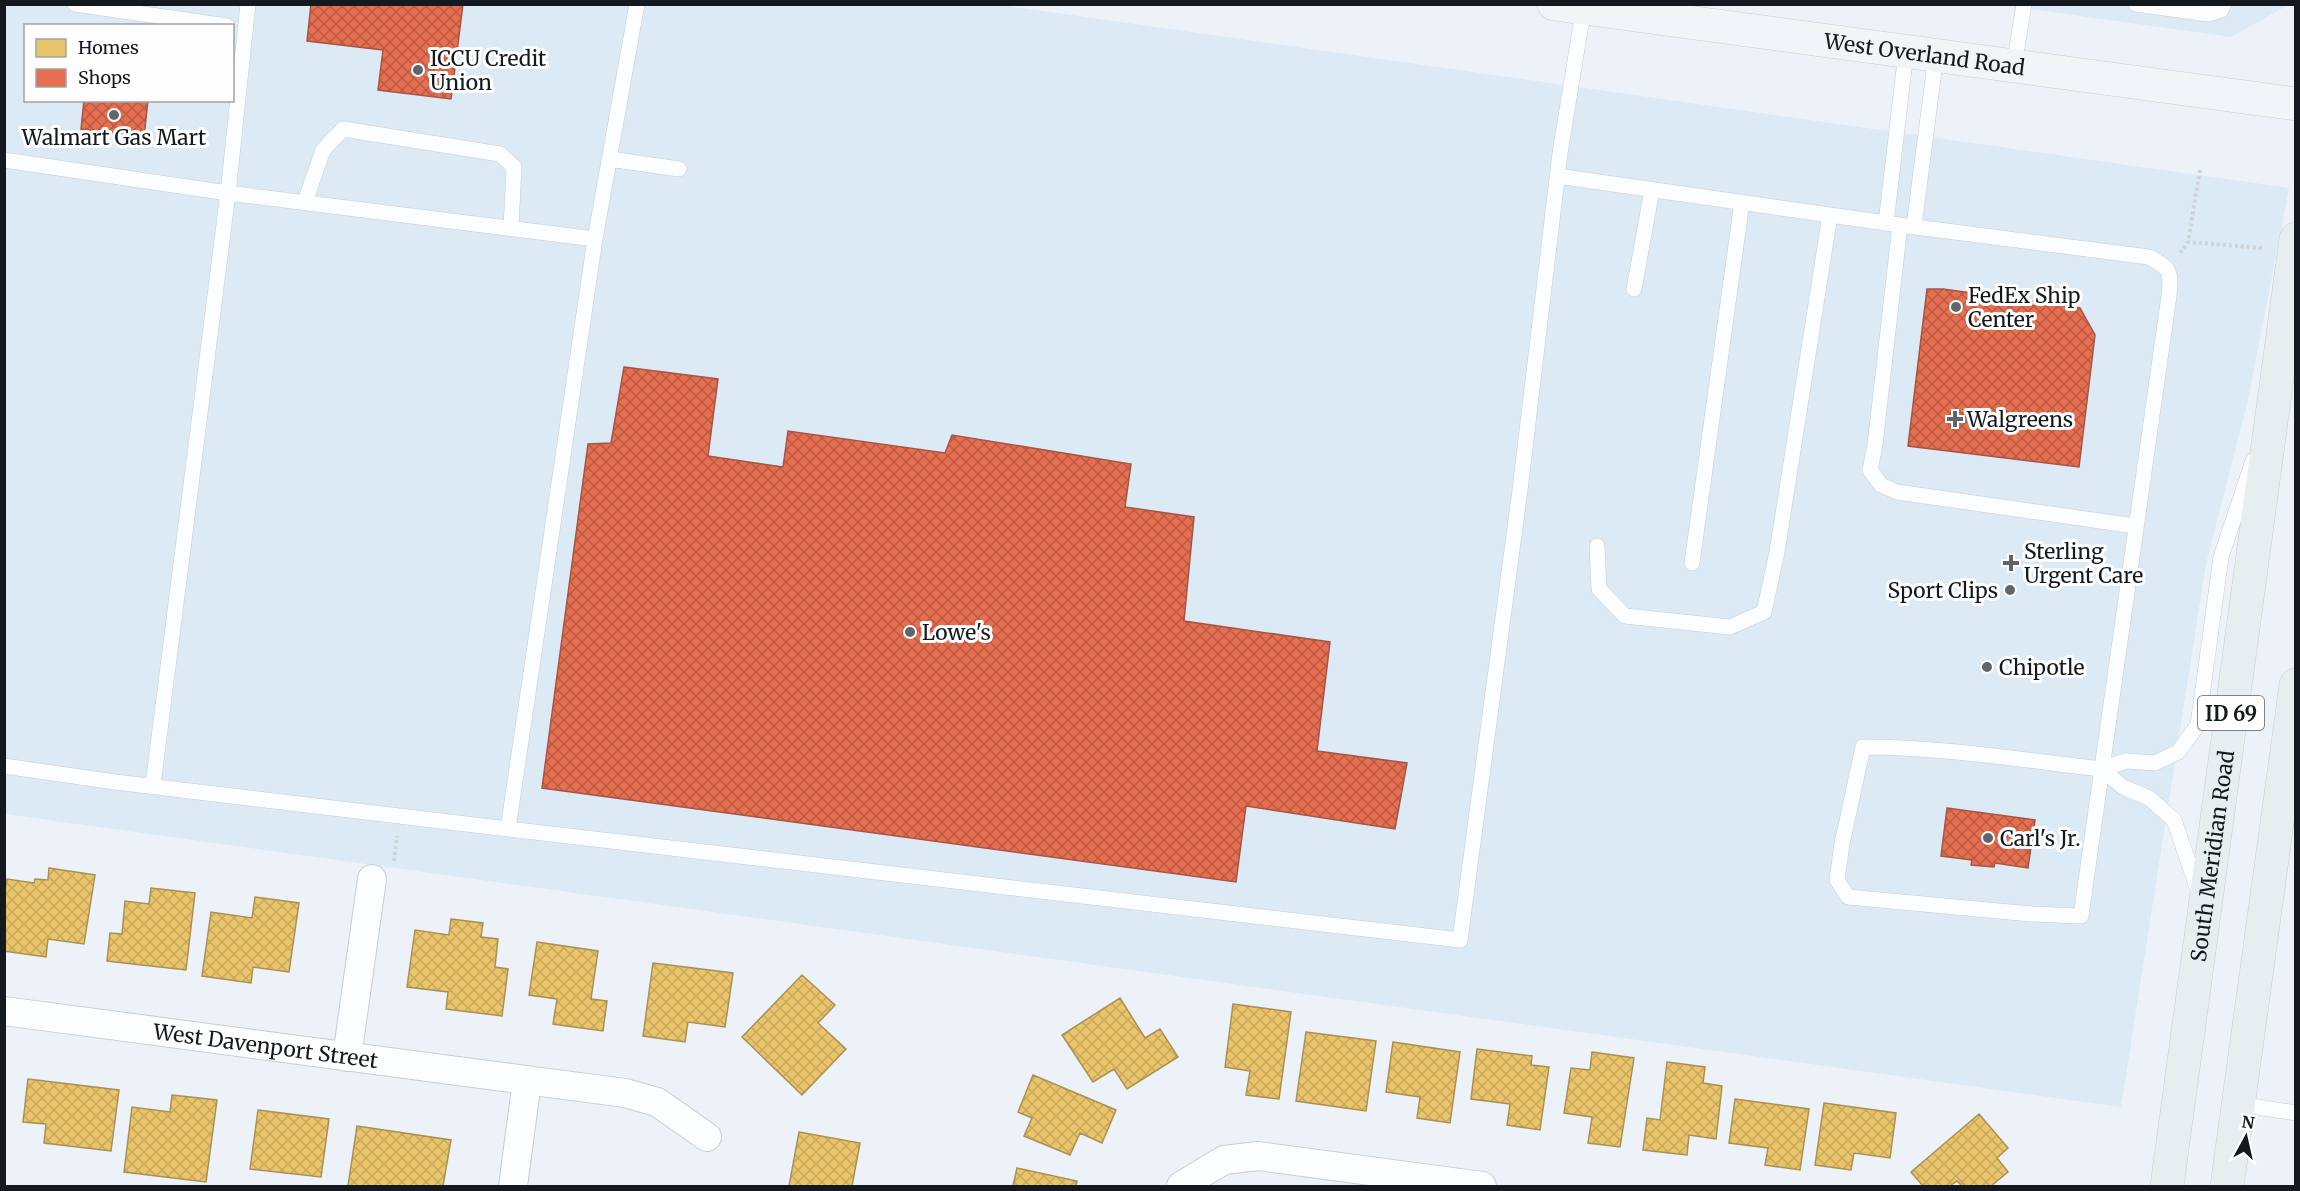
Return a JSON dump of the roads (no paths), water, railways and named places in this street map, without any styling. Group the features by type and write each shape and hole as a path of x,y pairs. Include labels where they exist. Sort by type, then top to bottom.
{"main road":[{"name":"South Meridian Road","path":"2167,1186 2295,239"},
{"name":"ID 69","path":"2227,1186 2295,685"}],"street":[{"name":"West Overland Road","path":"1574,6 2295,104"},
{"path":"347,1057 372,879"},
{"name":"West Davenport Street","path":"4,1011 625,1094 657,1102 707,1137"},
{"path":"513,1186 527,1081"},
{"path":"1187,1181 1224,1160 1258,1156 1482,1186"}],"lane":[{"path":"75,4 213,24"},
{"path":"153,785 228,193 239,27 248,4"},
{"path":"508,829 595,239 637,4"},
{"path":"2014,66 2024,4"},
{"path":"2136,4 2208,14 2221,10 2224,4"},
{"path":"4,766 508,829 1460,940 1519,502 1557,176 1574,6"},
{"path":"1921,54 1875,445 1870,470 1881,485 1897,492 2135,526"},
{"path":"1900,224 1921,54"},
{"path":"305,202 323,150 343,129 500,154 514,166 511,228"},
{"path":"609,159 679,170"},
{"path":"4,160 228,193 595,239"},
{"path":"1557,176 2149,258 2166,266 2171,274 2169,296 2135,526 2101,769 2081,916 2031,915 1848,897 1837,880 1842,844 1863,747 1953,752 2101,769 2126,761 2155,763 2178,752 2198,724 2221,557 2274,398"},
{"path":"1634,289 1652,190"},
{"path":"1692,563 1742,202"},
{"path":"1597,546 1599,589 1625,616 1730,627 1764,612 1777,552 1830,214"},
{"path":"2101,769 2123,787 2149,798 2174,820 2205,910"},
{"path":"2238,1104 2295,1113"}],"place":[{"name":"ICCU Credit Union","path":"418,70"},
{"name":"Walmart Gas Mart","path":"114,115"},
{"name":"FedEx Ship Center","path":"1956,307"},
{"name":"Walgreens","path":"1955,419"},
{"name":"Sterling Urgent Care","path":"2011,563"},
{"name":"Sport Clips","path":"2010,590"},
{"name":"Lowe's","path":"910,632"},
{"name":"Chipotle","path":"1987,667"},
{"name":"Carl's Jr.","path":"1988,838"}]}
